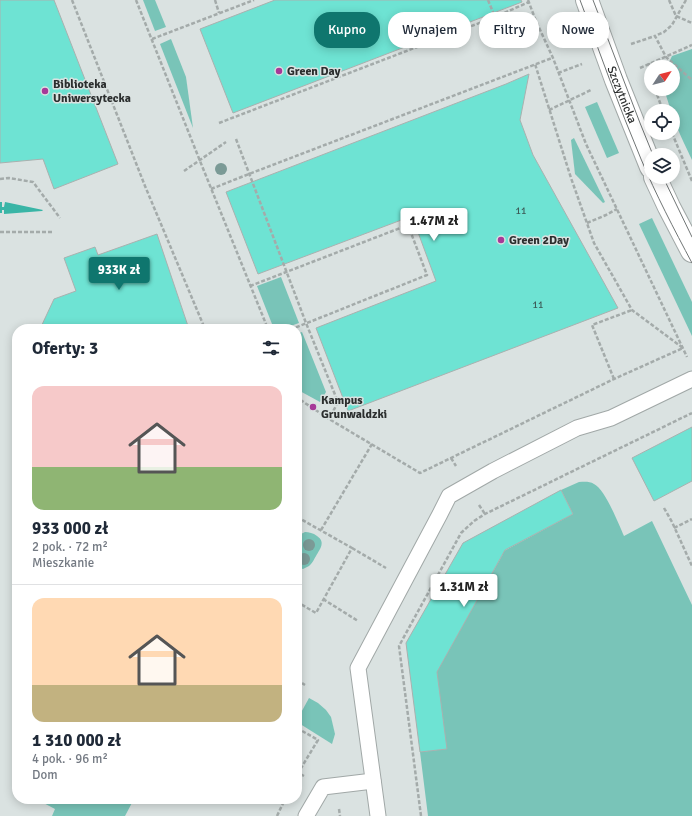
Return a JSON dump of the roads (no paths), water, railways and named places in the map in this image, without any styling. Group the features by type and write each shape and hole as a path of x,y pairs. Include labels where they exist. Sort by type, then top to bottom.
{"street":[{"name":"Szczytnicka","path":"587,0 616,80 644,150"},
{"path":"659,184 692,251"}],"lane":[{"path":"378,816 358,668 449,496 493,471 577,428 611,418 692,379"},
{"path":"306,816 323,787 373,780"}],"tram line":[{"path":"580,0 617,100 641,159 659,199 692,263"},
{"path":"593,0 650,148"},
{"path":"666,184 692,237"}],"place":[{"name":"Green Day","path":"279,71"},
{"name":"Biblioteka Uniwersytecka","path":"45,91"},
{"name":"Green 2Day","path":"501,240"},
{"name":"Kampus Grunwaldzki","path":"313,407"}]}
